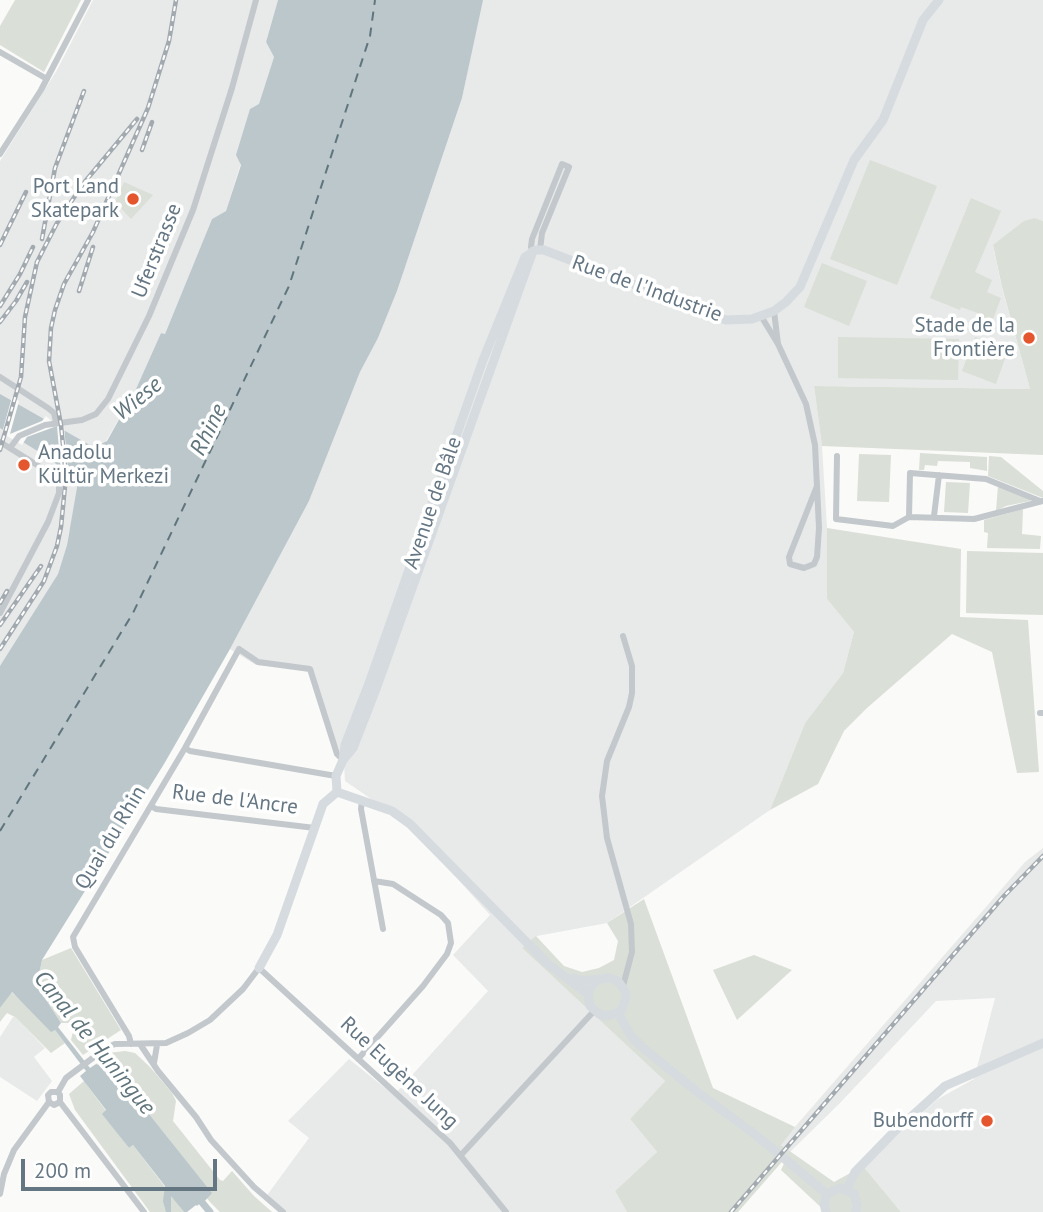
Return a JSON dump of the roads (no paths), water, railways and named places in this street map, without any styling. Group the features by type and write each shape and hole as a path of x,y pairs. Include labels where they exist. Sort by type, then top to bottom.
{"main road":[{"path":"774,311 800,287 854,160 883,120 923,20 939,0"},
{"name":"Rue de l'Industrie","path":"539,250 719,318 739,320 774,311"},
{"name":"Avenue de Bâle","path":"337,792 336,776 343,760 353,748 376,689 487,361 539,250"},
{"path":"259,968 277,935 323,804 337,792 392,811 410,824 538,954 588,994"},
{"path":"565,976 583,981 605,978 613,979 622,986 626,997 618,1013 605,1016 594,1011 588,994 597,980"},
{"path":"618,1013 631,1036 642,1047 757,1136 827,1195"},
{"path":"847,1189 855,1172 864,1162 945,1086 1043,1043"},
{"path":"825,1212 827,1195 832,1190 847,1189 858,1204 856,1212"}],"street":[{"path":"0,154 47,79 88,0"},
{"name":"Uferstrasse","path":"12,445 19,436 54,422 82,420 96,414 103,407 149,316 193,210 232,89 256,0"},
{"path":"0,52 47,79"},
{"name":"Avenue de Bâle","path":"562,164 569,167 542,233 539,250 531,247 532,239 562,164"},
{"path":"774,311 778,344"},
{"path":"761,316 778,344 811,418 815,445 817,486 819,528 816,561 807,568 790,564 790,551 817,486"},
{"path":"0,377 54,413 54,422"},
{"path":"0,442 12,445 55,476 59,486 59,493 42,536 0,613"},
{"path":"837,456 836,519 893,526 909,517 974,519 1041,501"},
{"path":"909,517 910,473 986,479 1041,501"},
{"path":"934,516 939,475"},
{"path":"622,986 633,938 607,838 602,806 607,761 632,693 632,666 623,636"},
{"name":"Quai du Rhin","path":"131,1044 129,1035 75,947 73,937 185,748 239,649 258,662 310,669 337,754 343,760"},
{"path":"185,748 336,776"},
{"path":"362,800 361,809 383,929"},
{"name":"Rue de l'Ancre","path":"151,806 315,828"},
{"path":"359,1059 423,986 447,954 451,943 447,923 441,915 394,884 374,881"},
{"path":"613,979 628,965"},
{"path":"58,1092 66,1078 115,1044 157,1045 188,1033 210,1020 243,989 259,968"},
{"name":"Rue Eugène Jung","path":"259,968 461,1155 506,1212"},
{"path":"461,1155 594,1011"},
{"path":"140,1045 197,1117 211,1140 254,1187 283,1212"},
{"path":"154,1063 157,1045"},
{"path":"58,1092 60,1102 144,1212"},
{"path":"0,1194 1,1182 14,1150 49,1102 48,1095 58,1092"},
{"path":"49,1102 54,1105 60,1102"}],"water":[{"path":"278,0 483,0 462,98 397,291 378,338 360,372 309,501 230,649 164,764 42,960 38,979 43,995 61,1023 58,1027 90,1068 96,1064 114,1070 212,1193 204,1202 203,1200 187,1212 184,1212 171,1196 171,1212 166,1212 163,1201 165,1186 133,1145 129,1148 102,1114 106,1110 80,1076 86,1071 55,1030 51,1032 12,992 0,1008 0,666 58,574 67,545 78,482 49,458 0,428 0,394 88,444 97,446 107,441 136,389 161,333 165,334 212,219 226,211 241,165 236,155 250,109 259,104 274,57 266,42"}],"waterway":[{"name":"Canal de Huningue","path":"195,1194 210,1212"}],"railway":[{"path":"0,649 44,581 61,527 66,476 61,425 49,361 55,310 64,284 93,232 148,108 169,41 176,0"},
{"path":"42,239 55,168 84,91"},
{"path":"0,450 21,377 25,317 37,262 57,223 83,184 137,119"},
{"path":"142,150 152,122"},
{"path":"0,245 26,192"},
{"path":"0,306 33,247"},
{"path":"79,291 93,247"},
{"path":"0,322 27,282"},
{"path":"0,625 41,566"},
{"path":"0,603 7,591"},
{"path":"731,1212 1004,896 1043,856"}],"place":[{"name":"Port Land Skatepark","path":"133,199"},
{"name":"Stade de la Frontière","path":"1029,338"},
{"name":"Anadolu Kültür Merkezi","path":"24,465"},
{"name":"Bubendorff","path":"987,1121"}],"water label":[{"name":"Wiese","path":"138,399"},
{"name":"Rhine","path":"209,430"}]}
